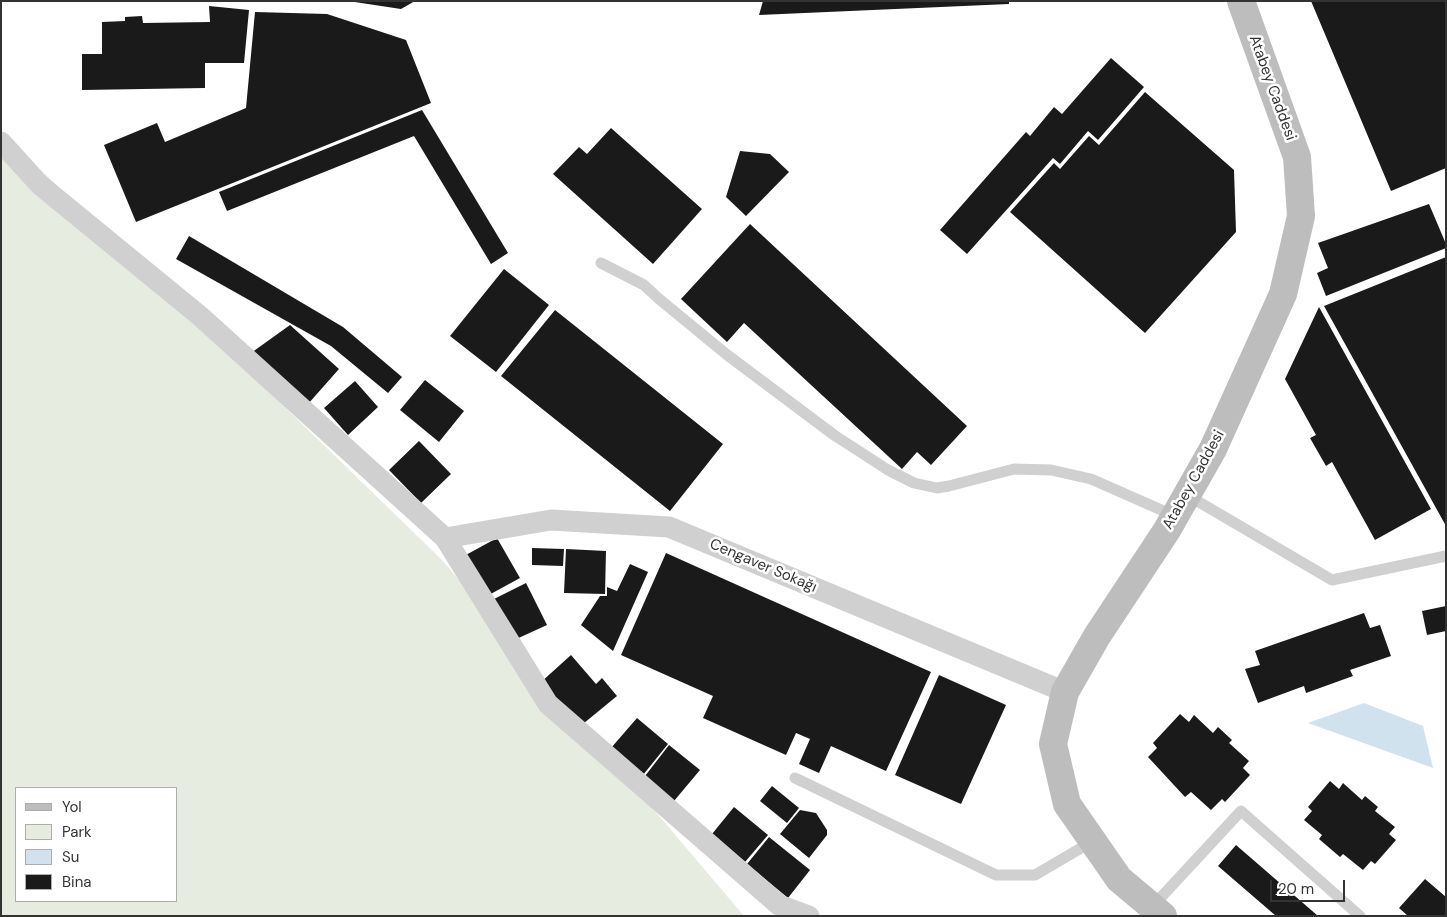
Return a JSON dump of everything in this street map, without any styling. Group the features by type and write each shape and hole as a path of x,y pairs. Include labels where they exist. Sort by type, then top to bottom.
{"main road":[{"name":"Atabey Caddesi","path":"1158,911 1119,879 1067,804 1053,744 1065,692 1097,636 1181,505 1213,449 1283,294 1301,216 1297,157 1241,1"}],"street":[{"path":"1,142 40,185 200,316 445,538 548,704 779,906 809,916"},
{"name":"Cengaver Sokağı","path":"445,538 551,520 669,527 1065,692"}],"lane":[{"path":"601,263 644,285 726,354 834,435 888,470 914,483 943,487 1014,469 1051,470 1091,479 1181,505 1332,580 1446,556"},
{"path":"795,778 996,875 1035,875 1093,841"},
{"path":"1158,911 1241,811 1360,916"}],"green space":[{"path":"1,137 46,175 442,560 744,916 1,916"}],"water":[{"path":"1364,703 1423,726 1433,768 1308,723"}],"building":[{"path":"348,1 415,1 401,9"},
{"path":"763,1 1009,1 1009,4 759,15"},
{"path":"1311,1 1446,1 1446,168 1391,191"},
{"path":"209,6 249,10 244,63 205,63 205,88 82,90 82,54 102,54 102,22 125,21 125,17 142,16 143,23 210,22"},
{"path":"255,12 327,14 406,40 431,103 136,222 104,145 157,123 165,142 246,108"},
{"path":"1111,58 1144,87 1098,140 1088,131 1060,164 1053,158 967,254 940,230 1026,132 1030,136 1054,107 1062,114"},
{"path":"1145,92 1234,170 1236,232 1145,333 1010,212 1054,163 1060,169 1089,136 1099,145"},
{"path":"422,110 508,253 491,264 414,136 227,211 219,192"},
{"path":"611,128 702,209 653,264 553,174 579,147 587,154"},
{"path":"740,151 770,154 789,172 746,216 726,197"},
{"path":"1429,204 1446,248 1326,296 1317,273 1328,268 1318,243"},
{"path":"750,224 967,426 931,465 917,452 902,469 744,323 727,342 681,299"},
{"path":"189,236 343,327 402,377 388,393 331,346 176,259"},
{"path":"1446,257 1446,526 1324,306"},
{"path":"504,269 549,305 496,372 450,336"},
{"path":"1319,307 1431,509 1375,540 1332,462 1326,466 1310,438 1316,435 1285,379"},
{"path":"555,310 723,444 670,511 501,376"},
{"path":"290,325 339,369 308,404 251,353"},
{"path":"425,380 464,411 439,442 400,410"},
{"path":"355,381 378,407 348,435 324,408"},
{"path":"419,441 451,474 421,503 389,470"},
{"path":"497,538 520,578 487,596 464,556"},
{"path":"532,548 564,549 563,566 532,565"},
{"path":"566,549 606,551 605,594 564,593"},
{"path":"666,553 931,672 886,771 831,746 819,773 799,764 810,739 796,733 786,755 703,718 713,696 621,655"},
{"path":"630,564 648,572 613,651 581,625 600,596 607,596 607,587 617,591"},
{"path":"526,583 547,625 512,641 492,600"},
{"path":"1446,606 1446,631 1427,635 1422,611"},
{"path":"1364,613 1370,628 1380,625 1391,656 1350,670 1353,676 1306,693 1304,686 1258,703 1245,669 1260,665 1255,651"},
{"path":"571,655 596,684 602,678 617,696 578,728 540,683"},
{"path":"939,675 1006,705 961,804 895,775"},
{"path":"1180,714 1189,722 1194,715 1213,733 1218,727 1232,740 1229,743 1249,761 1243,768 1250,775 1225,802 1222,799 1211,810 1191,792 1185,797 1148,757 1157,748 1153,743"},
{"path":"637,718 668,744 643,775 611,748"},
{"path":"669,745 700,770 674,801 645,776"},
{"path":"1330,781 1339,789 1343,783 1362,800 1365,796 1378,807 1375,811 1395,827 1389,834 1396,840 1375,864 1371,861 1363,870 1343,854 1340,857 1319,839 1322,835 1304,820 1312,811 1308,807"},
{"path":"772,786 799,808 787,823 760,801"},
{"path":"734,807 768,835 745,862 712,834"},
{"path":"800,810 816,813 827,830 827,835 809,858 780,834"},
{"path":"769,837 810,870 788,898 747,864"},
{"path":"1236,845 1318,916 1276,916 1218,866"},
{"path":"1425,879 1446,897 1446,916 1408,916 1399,908"}]}
